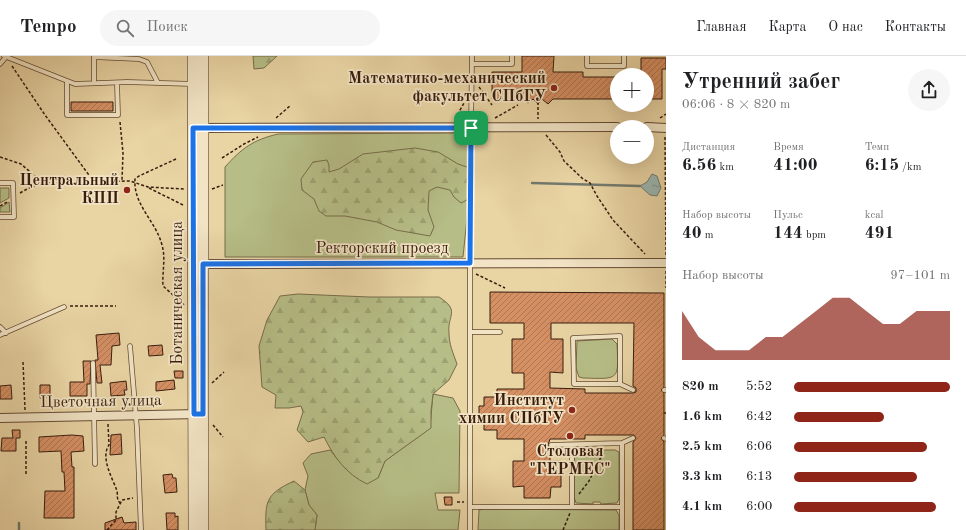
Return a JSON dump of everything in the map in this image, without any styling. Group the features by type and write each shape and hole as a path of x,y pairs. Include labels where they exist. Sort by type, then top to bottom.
{"street":[{"name":"Ботаническая улица","path":"193,56 198,84 198,414 194,530"},
{"name":"Ботаническая улица","path":"198,84 203,56"},
{"path":"198,128 610,127"},
{"path":"654,128 665,128"},
{"name":"Ректорский проезд","path":"198,264 471,267 666,264"},
{"name":"Ботаническая улица","path":"198,414 203,530"},
{"name":"Цветочная улица","path":"0,418 198,414"}],"lane":[{"path":"94,83 94,56 139,59 147,62 158,83"},
{"path":"472,56 471,91 475,128"},
{"path":"472,64 512,64 512,56"},
{"path":"587,56 587,66 624,66 624,56"},
{"path":"0,64 5,57 75,84 198,84"},
{"path":"67,82 67,115 118,115 117,83"},
{"path":"0,183 13,183 14,198 14,217 0,217"},
{"path":"470,530 471,267"},
{"path":"0,335 64,307"},
{"path":"0,327 6,333"},
{"path":"470,332 500,332"},
{"path":"620,384 620,336 573,338 574,384 620,384 633,390"},
{"path":"130,346 136,416 141,530"},
{"path":"93,363 95,464"},
{"path":"551,445 622,443 633,438"},
{"path":"622,443 622,530"},
{"path":"572,444 572,506"},
{"path":"470,508 572,506 622,507"}],"path":[{"path":"5,57 44,115 94,182"},
{"path":"472,78 492,105"},
{"path":"449,128 471,91"},
{"path":"538,97 538,127 556,147 564,161 583,179 590,183 613,220 655,263"},
{"path":"222,158 244,144 261,136 280,114 291,105"},
{"path":"505,288 471,267 475,128 518,105"},
{"path":"118,115 120,118 123,153 122,181"},
{"path":"665,128 666,288"},
{"path":"0,157 21,164 43,183"},
{"path":"176,159 139,176 135,179 135,183 137,200 152,220 162,244 164,265 163,286 185,306 190,306"},
{"path":"0,206 27,189 43,183 122,181 135,183 148,188 185,206 185,201"},
{"path":"208,190 223,185"},
{"path":"148,188 189,189"},
{"path":"185,189 185,195"},
{"path":"64,307 74,304 116,306"},
{"path":"23,362 25,418"},
{"path":"211,385 224,372"},
{"path":"108,416 109,445 107,448 107,465 110,476 114,480 117,492 116,498 120,503"},
{"path":"211,424 223,437"},
{"path":"26,441 26,475"},
{"path":"563,530 572,506 589,481 602,453 610,443"},
{"path":"107,530 116,520 122,500 139,496"}],"green space":[{"path":"253,56 277,56 264,68 254,69"},
{"path":"461,133 470,135 469,199 463,257 225,257 225,167 248,146 262,139 278,134"},
{"path":"415,148 438,152 458,164 467,167 470,172 469,199 461,203 454,197 450,190 437,187 429,191 428,210 434,227 430,236 396,230 377,222 345,216 326,216 319,211 314,199 302,190 301,179 313,162 327,160 329,172 339,169 363,154"},
{"path":"0,188 9,188 9,198 0,203"},
{"path":"9,202 10,212 0,212 0,208"},
{"path":"298,294 369,297 439,297 450,306 452,314 449,327 449,337 457,364 449,380 433,394 431,428 385,461 378,478 367,484 353,475 341,464 324,437 308,442 297,430 303,412 301,406 275,408 276,395 262,387 259,346 267,320 280,296"},
{"path":"612,339 617,344 618,365 617,371 614,375 604,378 579,377 576,368 577,341"},
{"path":"433,394 453,398 460,411 459,493 435,493 438,510 460,510 458,530 315,530 317,515 309,505 305,490 308,476 303,463 311,454 330,450 339,461 378,478 385,461 430,428"},
{"path":"582,450 615,450 619,452 619,499 617,503 576,503 574,497 574,458 577,452"},
{"path":"294,481 305,490 309,505 317,515 315,530 266,530 266,512 269,500 278,490"},
{"path":"479,510 616,510 619,515 619,530 478,530"}],"water":[{"path":"652,174 657,176 661,188 657,196 650,195 640,186 647,182"}],"building":[{"name":"Математико-механический факультет СПбГУ","path":"522,56 554,56 553,72 583,72 583,77 610,77 610,99 553,99 548,104 542,99 538,104 533,99 528,103 523,99 492,99 492,72 522,72"},
{"path":"641,58 666,58 666,69 662,69 662,99 654,99 654,68 641,68"},
{"path":"71,102 113,102 113,111 71,111"},
{"name":"Институт химии СПбГУ","path":"490,292 664,293 664,387 661,390 664,393 664,435 661,438 664,442 664,530 633,530 633,442 636,438 634,435 585,435 585,439 550,439 548,445 550,448 550,461 561,461 561,487 551,487 550,498 524,498 524,486 513,487 513,461 524,461 524,439 497,439 497,430 484,430 484,421 479,421 479,406 484,406 484,397 497,397 497,389 524,389 524,373 512,373 512,339 524,339 524,323 490,323","holes":["551,323 634,323 633,386 636,388 636,392 585,393 585,389 550,388 550,372 563,373 563,339 551,339"]},
{"path":"119,333 120,345 112,346 111,365 100,365 102,383 97,383 95,360 98,360 96,335"},
{"path":"162,345 163,355 149,356 148,346"},
{"path":"83,361 91,361 90,384 87,384 87,396 70,396 70,382 84,382"},
{"path":"174,371 183,371 183,378 175,378"},
{"path":"174,380 175,389 156,391 156,382"},
{"path":"126,381 127,390 124,390 125,395 111,396 110,383"},
{"path":"11,385 12,399 0,399 0,386"},
{"path":"40,385 50,385 50,397 40,398"},
{"path":"12,430 20,430 20,438 16,438 16,451 1,451 2,438 13,438"},
{"path":"121,434 122,454 110,455 111,435"},
{"path":"72,435 83,436 84,451 71,452 72,467 74,467 74,518 44,518 45,491 65,491 64,472 62,472 61,451 39,452 39,437"},
{"path":"172,474 173,478 176,478 177,492 165,493 163,475"},
{"path":"444,497 452,497 452,505 445,505"},
{"path":"166,513 175,513 175,517 178,516 178,530 167,530"},
{"path":"122,517 124,523 136,522 136,530 105,530 105,523"}],"waterway":[{"path":"532,183 640,186"},
{"path":"19,523 19,530"}],"place":[{"name":"Математико-механический факультет СПбГУ","path":"554,88"},
{"name":"Центральный КПП","path":"127,190"},
{"name":"Институт химии СПбГУ","path":"572,410"},
{"name":"Столовая \"ГЕРМЕС\"","path":"570,436"}],"route":[{"path":"193,128 471,128 470,263 203,264 203,414 194,414 193,128"}]}
